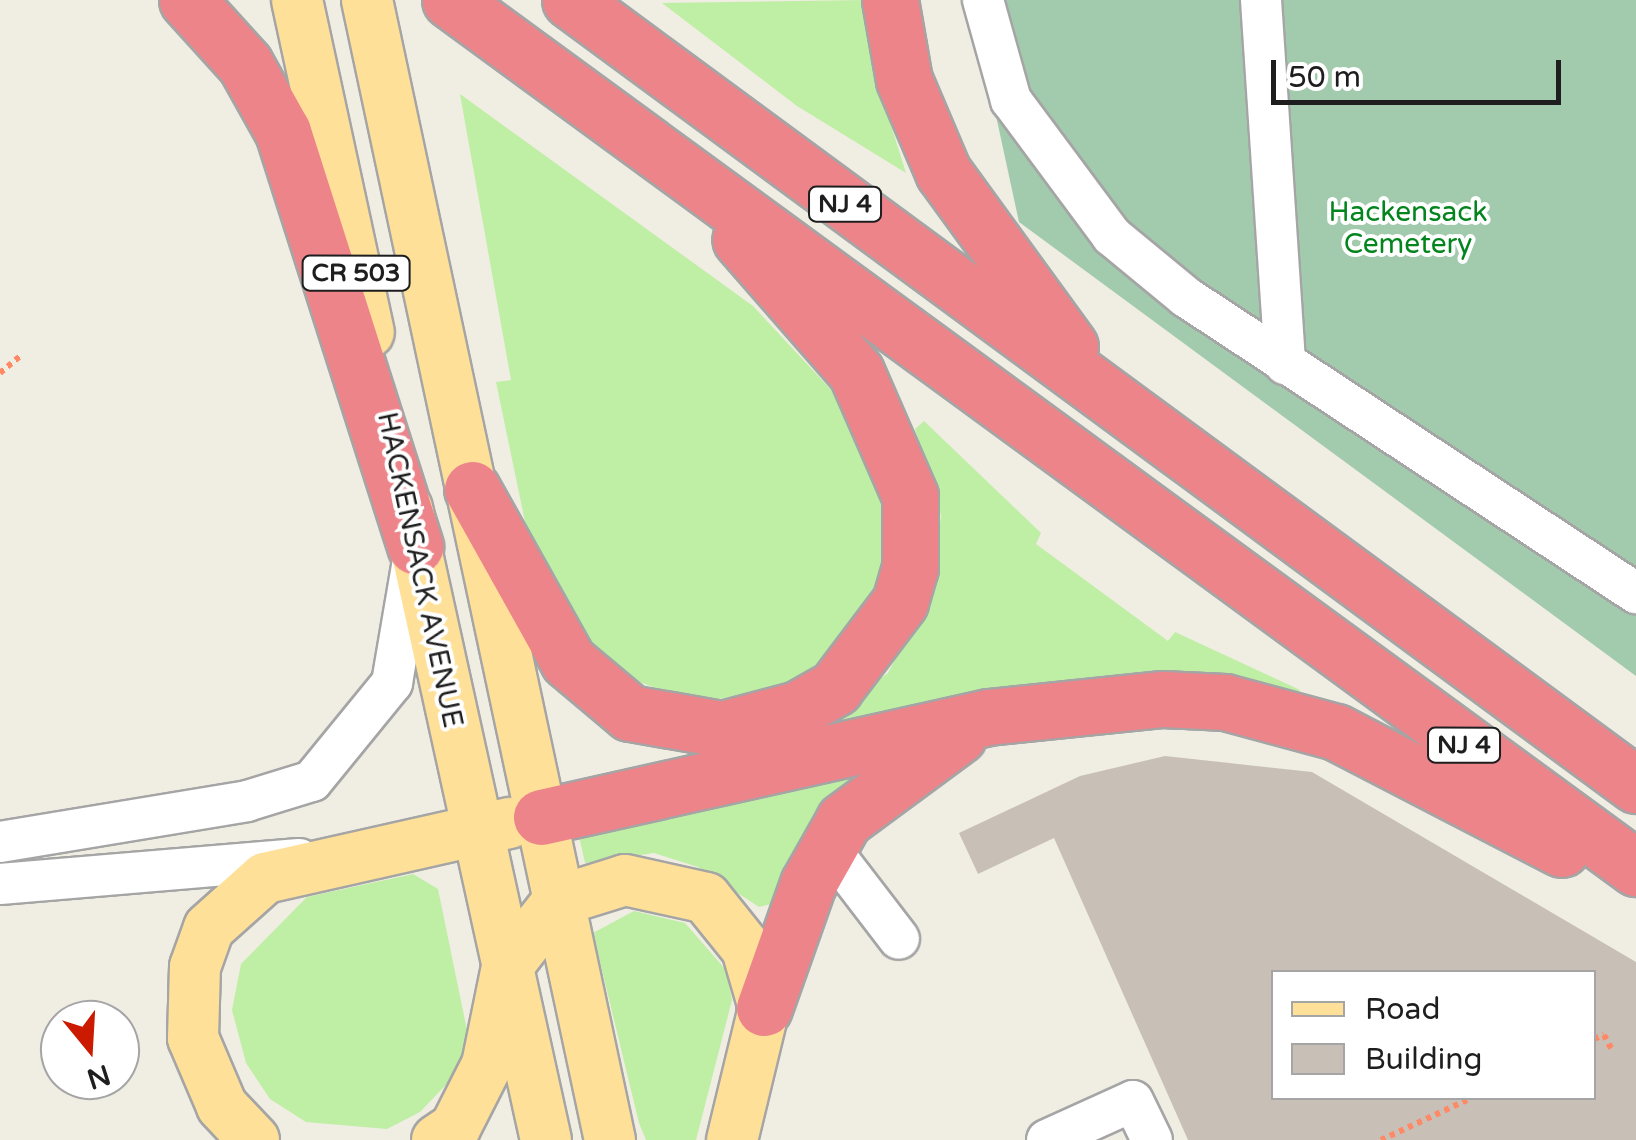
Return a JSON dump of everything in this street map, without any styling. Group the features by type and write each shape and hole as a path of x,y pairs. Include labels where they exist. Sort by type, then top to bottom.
{"highway":[{"path":"187,0 240,56 283,132 415,546"},
{"name":"NJ 4","path":"450,0 1636,868"},
{"name":"NJ 4","path":"570,0 1636,785"},
{"path":"890,0 904,80 953,190 1119,408"},
{"path":"472,489 568,661 596,690 654,721 722,729 798,710 836,688 886,629 913,534 900,458 856,372 687,175"},
{"path":"541,818 988,717 1163,698 1295,718 1636,888"},
{"path":"764,1008 827,844 879,786 988,717"}],"main road":[{"name":"HACKENSACK AVENUE","path":"297,0 546,1140"},
{"name":"CR 503","path":"367,0 610,1140"},
{"path":"254,1140 222,1106 193,1038 195,967 209,928 233,902 265,878 322,859 541,818"},
{"path":"438,1140 455,1128 487,1065 506,967 558,901 625,880 706,898 747,949 764,1008 732,1140"}],"lane":[{"path":"983,0 1010,100 1077,198 1186,298 1636,593"},
{"path":"1260,0 1285,364"},
{"path":"0,842 247,802 312,781 392,683 415,546"},
{"path":"827,844 899,939"},
{"path":"0,884 322,859"},
{"path":"1046,1140 1133,1101 1152,1140"}],"path":[{"path":"0,373 20,356"},
{"path":"1596,1039 1604,1034 1612,1050"},
{"path":"1381,1140 1467,1100"}],"green space":[{"path":"865,0 871,62 906,173 797,106 662,3"},
{"name":"Hackensack Cemetery","path":"971,0 1636,0 1636,676 1019,222"},
{"path":"460,94 753,306 865,426 886,498 890,563 843,644 784,688 695,703 595,665 534,565 496,382 511,380"},
{"path":"924,421 1041,533 1036,544 1168,641 1175,632 1300,690 1294,698 807,732 888,673 931,589 941,516 915,429"},
{"path":"861,768 807,831 771,904 759,907 698,867 654,853 585,863 579,836"},
{"path":"413,874 438,889 469,1040 462,1068 420,1112 387,1129 306,1122 270,1099 246,1063 232,1010 241,964 307,897"},
{"path":"634,911 685,923 726,970 732,1000 696,1140 646,1140 639,1123 593,933"}],"building":[{"path":"1165,756 1312,772 1636,962 1636,1140 1188,1140 1054,838 978,874 959,833 1080,776"}]}
